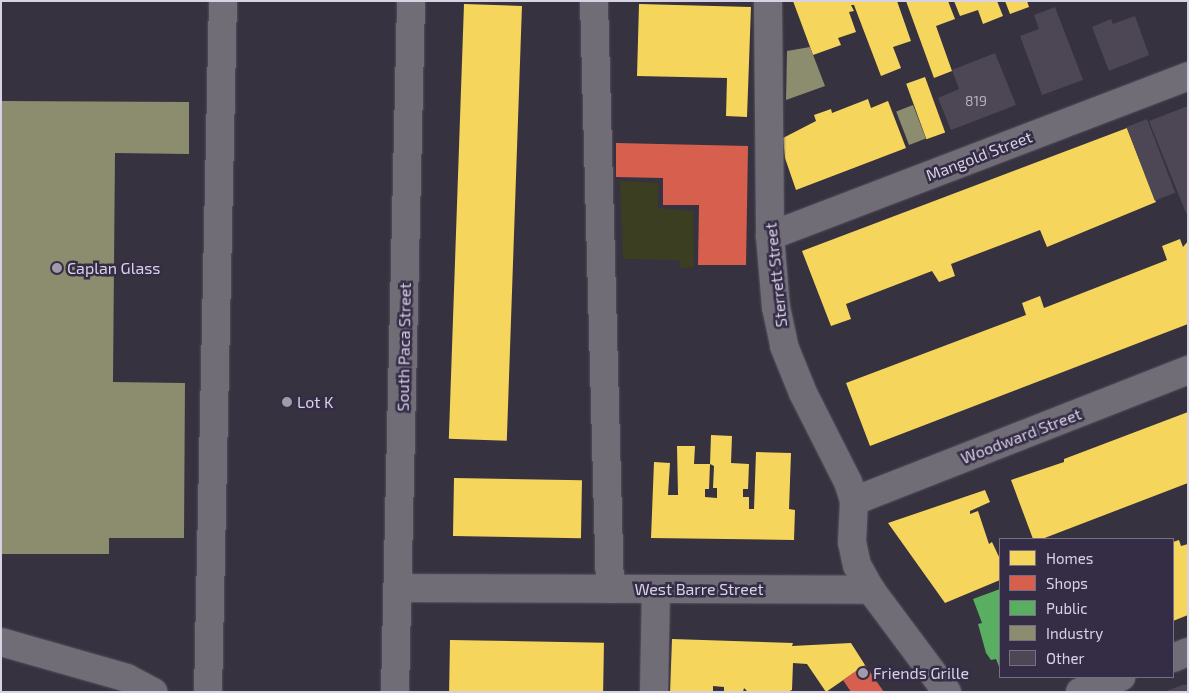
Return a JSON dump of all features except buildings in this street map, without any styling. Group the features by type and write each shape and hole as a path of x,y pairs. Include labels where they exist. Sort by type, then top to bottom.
{"street":[{"path":"208,692 223,1"},
{"name":"South Paca Street","path":"395,692 399,588 411,1"},
{"path":"594,1 610,589"},
{"name":"Sterrett Street","path":"768,1 770,236 776,307 784,346 803,393 848,482 854,501 852,542 857,565 871,590"},
{"name":"Mangold Street","path":"770,236 1188,76"},
{"name":"Woodward Street","path":"854,501 1188,370"},
{"name":"West Barre Street","path":"399,588 871,590"},
{"path":"654,692 656,589"},
{"path":"871,590 947,692"},
{"path":"1,642 128,678 154,692"},
{"path":"1174,658 1188,652"},
{"path":"1080,692 1118,678"}],"green space":[{"path":"620,181 658,183 658,208 693,211 694,267 681,268 679,260 623,259"}],"place":[{"name":"Caplan Glass","path":"57,268"},
{"name":"Lot K","path":"287,402"},
{"name":"Friends Grille","path":"863,673"}]}
